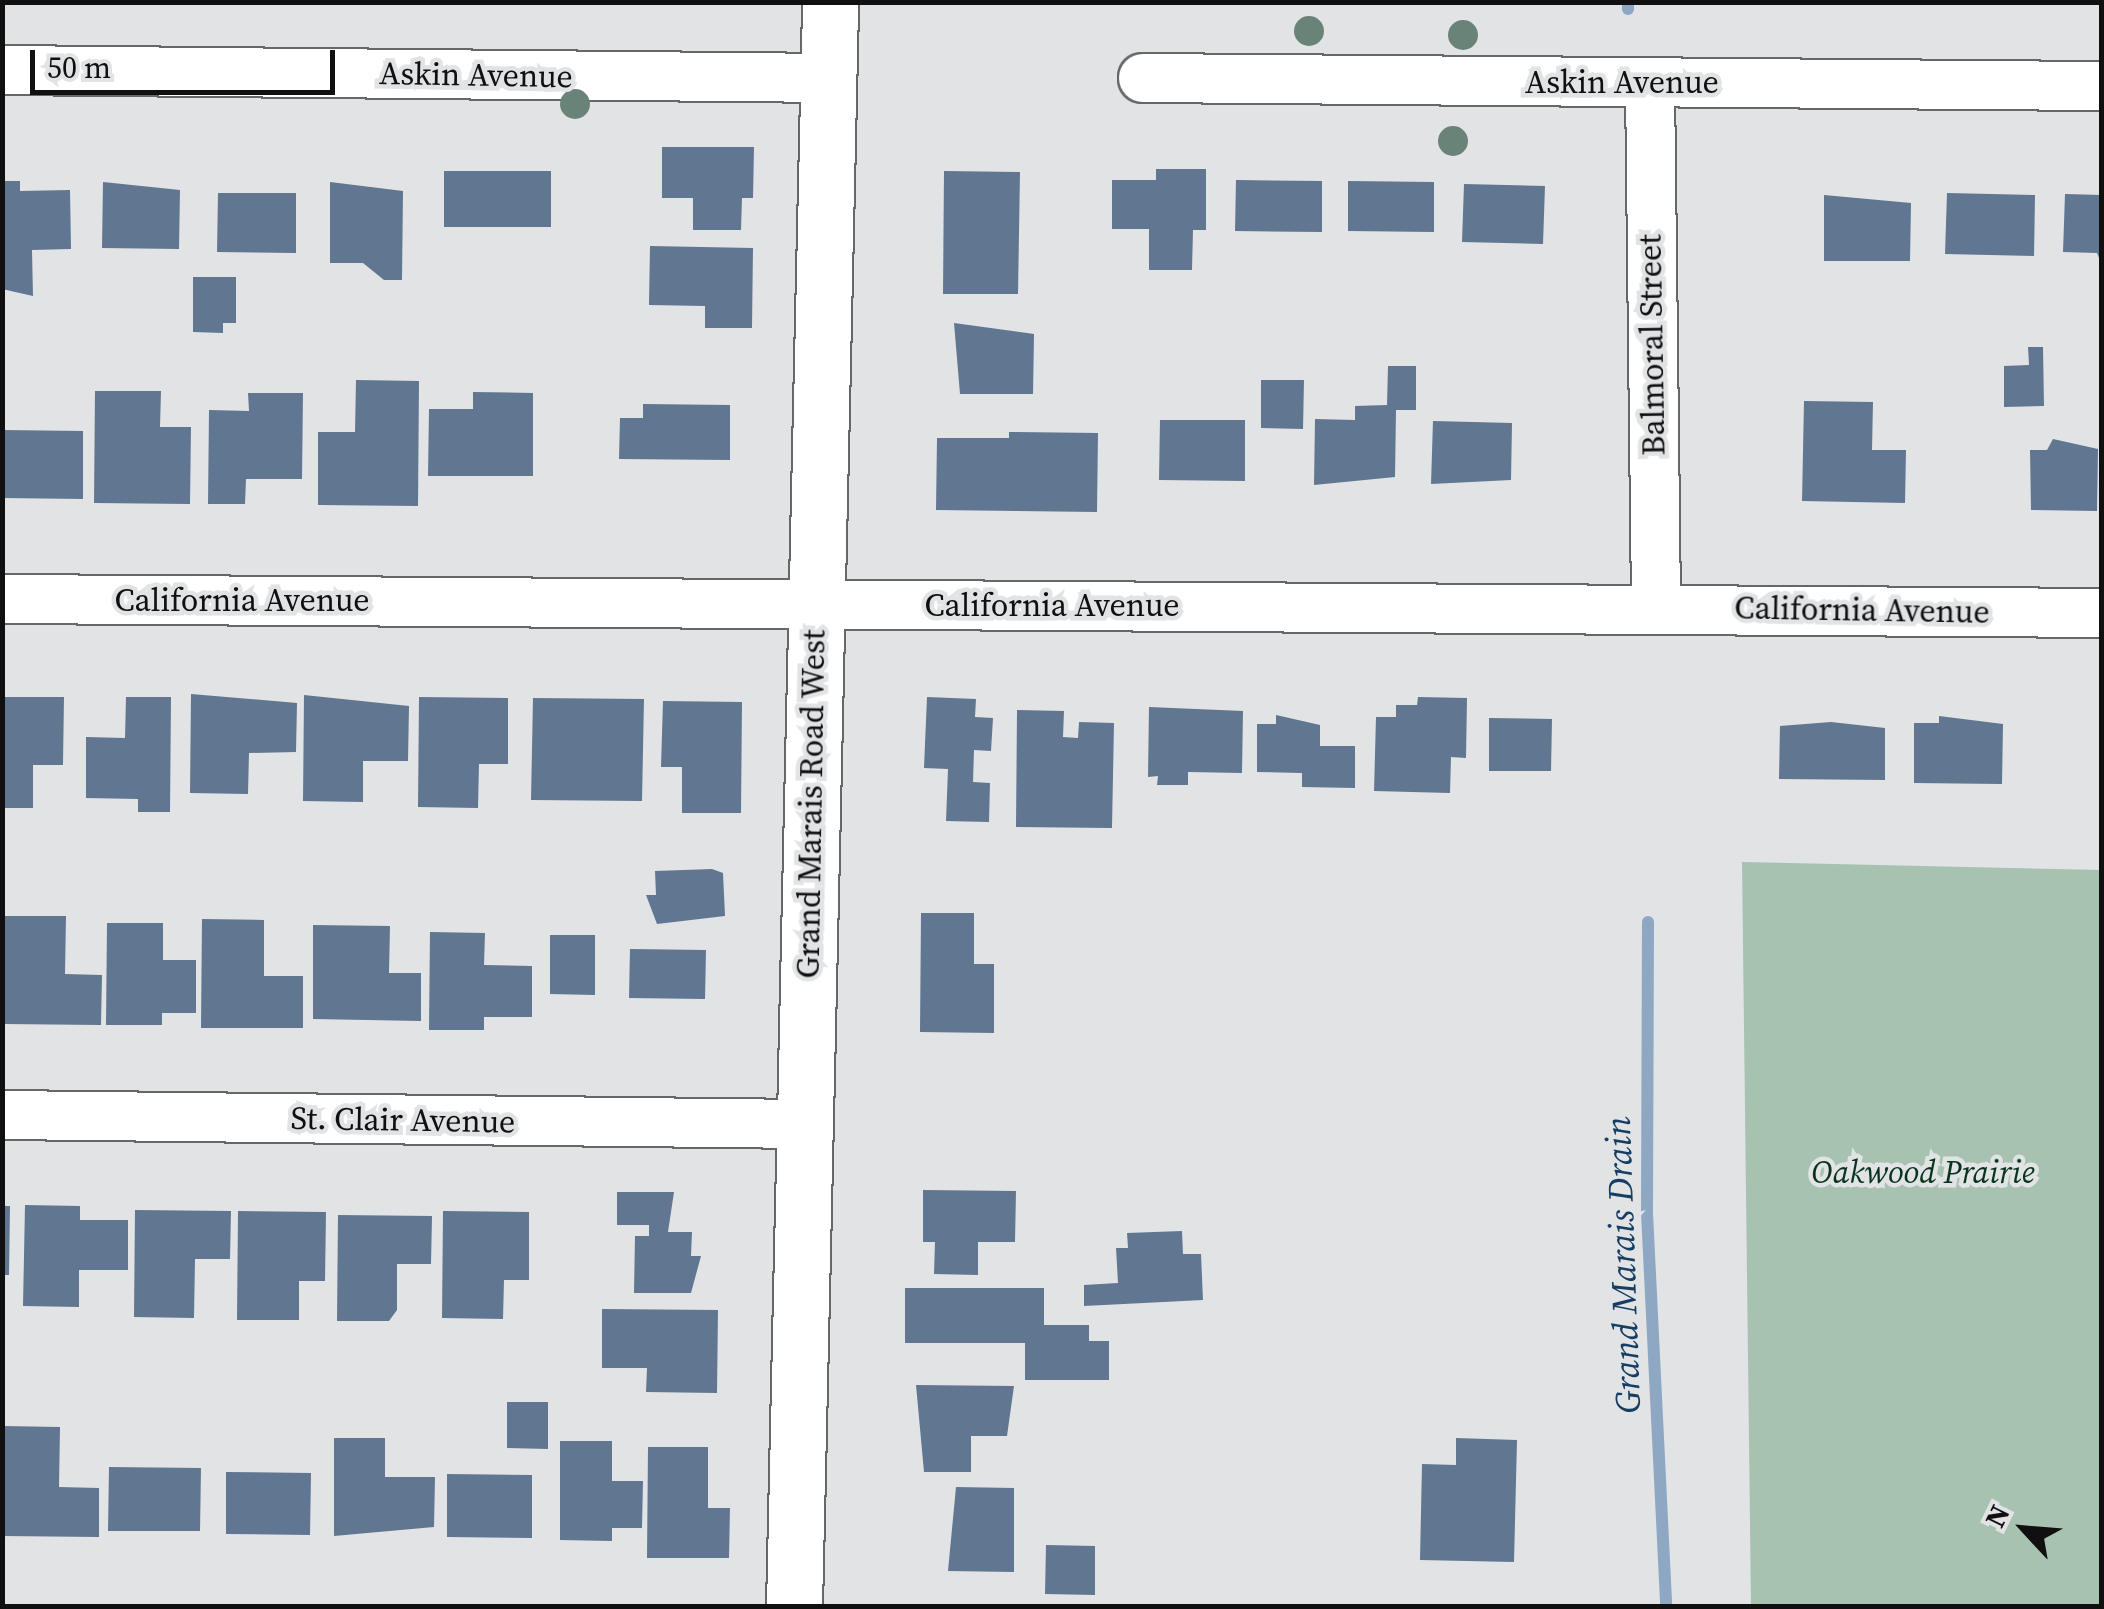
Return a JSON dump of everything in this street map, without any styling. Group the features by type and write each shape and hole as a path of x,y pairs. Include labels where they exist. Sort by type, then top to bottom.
{"street":[{"name":"Grand Marais Road West","path":"794,1606 830,2"},
{"name":"Askin Avenue","path":"2,70 829,78"},
{"name":"Askin Avenue","path":"1143,78 2102,86"},
{"name":"Balmoral Street","path":"1650,83 1656,607"},
{"name":"California Avenue","path":"2,599 1656,607 2102,613"},
{"name":"St. Clair Avenue","path":"2,1115 804,1124"}],"green space":[{"name":"Oakwood Prairie","path":"1742,862 2101,870 2101,1606 1751,1606"}],"building":[{"path":"662,147 754,147 753,198 742,198 741,230 693,230 693,198 662,198"},
{"path":"1156,169 1206,169 1206,230 1193,230 1192,270 1149,270 1149,229 1112,229 1112,180 1156,180"},
{"path":"444,171 551,171 551,227 444,227"},
{"path":"944,171 1020,172 1018,294 943,294"},
{"path":"1236,180 1322,181 1322,232 1235,231"},
{"path":"2,181 20,181 20,191 70,190 71,249 32,250 33,296 2,289"},
{"path":"1348,181 1434,182 1434,232 1348,231"},
{"path":"103,182 180,190 179,249 102,248"},
{"path":"330,182 403,191 402,280 384,280 363,263 330,263"},
{"path":"1464,184 1545,186 1543,244 1462,242"},
{"path":"218,193 296,193 296,253 217,252"},
{"path":"1947,193 2035,195 2034,256 1945,254"},
{"path":"2065,194 2102,195 2102,265 2097,253 2063,252"},
{"path":"1824,195 1911,203 1910,261 1824,261"},
{"path":"650,246 753,248 752,328 705,328 705,306 649,305"},
{"path":"193,277 236,277 236,323 223,323 223,333 193,332"},
{"path":"954,323 1034,334 1033,394 960,394"},
{"path":"2028,347 2043,347 2044,406 2004,407 2004,366 2029,365"},
{"path":"1388,366 1416,366 1416,410 1396,410 1395,477 1314,485 1315,419 1355,420 1355,406 1387,405"},
{"path":"356,380 419,381 418,506 318,505 318,432 355,432"},
{"path":"1261,380 1304,380 1303,429 1261,428"},
{"path":"95,391 161,391 160,427 191,427 190,504 94,503"},
{"path":"473,392 533,393 533,476 428,476 429,409 473,409"},
{"path":"248,393 303,393 302,479 246,479 245,504 208,504 209,410 249,411"},
{"path":"1804,401 1873,402 1872,450 1906,450 1905,503 1802,501"},
{"path":"643,404 730,405 730,460 619,459 620,418 643,418"},
{"path":"1160,420 1245,420 1245,481 1159,480"},
{"path":"1433,421 1512,423 1511,480 1431,484"},
{"path":"2,430 83,431 83,499 2,498"},
{"path":"1009,432 1098,433 1097,512 936,510 937,438 1009,438"},
{"path":"2053,439 2098,449 2097,511 2031,510 2030,450 2047,450"},
{"path":"191,694 297,703 296,752 249,753 248,794 190,793"},
{"path":"304,695 409,706 408,761 363,761 363,802 303,801"},
{"path":"2,697 64,697 63,765 33,765 33,808 2,808"},
{"path":"126,697 171,697 170,812 138,812 138,799 86,798 86,737 125,738"},
{"path":"419,697 508,698 508,764 479,764 478,808 418,807"},
{"path":"927,697 976,699 975,717 993,718 991,751 974,750 973,782 990,783 989,822 946,821 948,769 924,768"},
{"path":"1418,697 1467,698 1466,758 1451,757 1450,793 1374,791 1376,717 1396,717 1396,705 1417,705"},
{"path":"533,698 644,699 642,801 531,800"},
{"path":"663,701 742,702 741,813 682,813 682,767 661,767"},
{"path":"1149,707 1243,711 1242,773 1188,772 1188,785 1157,785 1158,776 1148,777"},
{"path":"1017,710 1064,711 1063,737 1078,738 1079,722 1114,723 1112,828 1016,827"},
{"path":"1276,715 1320,725 1320,746 1355,746 1355,788 1302,787 1302,773 1257,772 1257,724 1276,724"},
{"path":"1939,716 2003,724 2002,784 1914,783 1914,723 1939,723"},
{"path":"1489,718 1552,719 1551,771 1489,771"},
{"path":"1831,722 1885,728 1885,780 1779,779 1780,726"},
{"path":"712,869 723,873 725,916 657,924 646,895 656,895 655,871"},
{"path":"921,913 974,913 974,964 994,964 994,1033 920,1032"},
{"path":"5,916 66,916 65,974 102,975 101,1025 4,1024"},
{"path":"202,919 264,920 264,976 303,976 303,1028 201,1028"},
{"path":"107,923 163,923 163,960 196,960 196,1013 162,1013 162,1025 106,1025"},
{"path":"313,925 390,926 389,973 421,973 421,1021 313,1019"},
{"path":"430,932 485,933 484,965 532,966 532,1017 484,1017 484,1030 429,1030"},
{"path":"550,935 595,935 595,995 550,994"},
{"path":"630,949 706,950 705,999 629,998"},
{"path":"923,1190 1016,1191 1015,1242 978,1242 978,1275 934,1274 935,1242 923,1242"},
{"path":"617,1192 674,1192 668,1232 692,1232 691,1256 701,1256 691,1293 634,1293 635,1236 649,1236 649,1225 617,1225"},
{"path":"25,1205 80,1206 80,1220 128,1220 128,1270 79,1270 79,1307 23,1306"},
{"path":"2,1206 10,1206 9,1275 2,1275"},
{"path":"135,1210 231,1211 230,1259 195,1259 194,1318 134,1317"},
{"path":"238,1211 326,1212 325,1281 299,1281 299,1320 237,1320"},
{"path":"443,1211 529,1212 529,1280 504,1280 503,1319 442,1318"},
{"path":"338,1215 432,1216 431,1264 397,1264 397,1310 389,1321 337,1321"},
{"path":"1182,1231 1183,1254 1201,1254 1203,1300 1084,1306 1084,1285 1118,1283 1116,1248 1128,1248 1127,1233"},
{"path":"905,1288 1044,1288 1044,1325 1089,1325 1089,1341 1109,1341 1109,1380 1025,1380 1025,1343 905,1343"},
{"path":"602,1309 718,1310 717,1393 646,1392 647,1368 602,1368"},
{"path":"916,1385 1014,1386 1007,1436 971,1436 971,1472 924,1472"},
{"path":"507,1402 548,1402 548,1449 507,1448"},
{"path":"2,1426 60,1427 59,1487 99,1488 99,1537 2,1536"},
{"path":"334,1438 385,1438 385,1477 435,1477 434,1527 334,1536"},
{"path":"1456,1438 1517,1440 1514,1562 1420,1560 1422,1464 1456,1465"},
{"path":"560,1441 612,1441 612,1481 643,1481 642,1528 612,1528 612,1541 560,1540"},
{"path":"648,1447 708,1447 708,1508 730,1508 729,1558 647,1558"},
{"path":"109,1467 201,1468 200,1531 108,1531"},
{"path":"226,1472 311,1473 310,1535 226,1534"},
{"path":"447,1474 532,1475 532,1538 447,1537"},
{"path":"956,1487 1014,1488 1014,1572 948,1571"},
{"path":"1046,1545 1095,1546 1095,1595 1045,1594"}],"waterway":[{"name":"Grand Marais Drain","path":"1628,2 1628,9"},
{"name":"Grand Marais Drain","path":"1648,922 1647,1213 1666,1606"}]}
